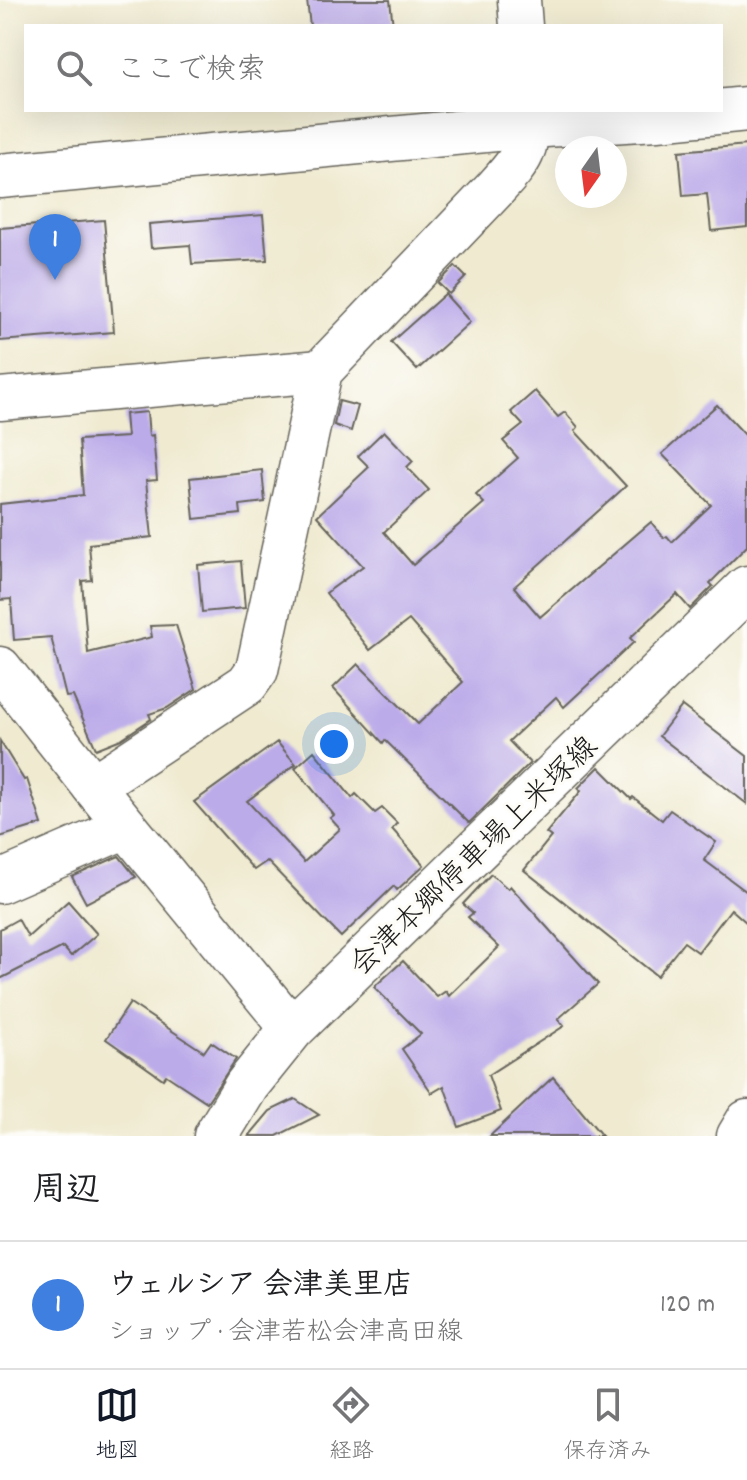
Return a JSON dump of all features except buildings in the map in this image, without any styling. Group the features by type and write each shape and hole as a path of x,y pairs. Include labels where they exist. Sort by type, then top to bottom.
{"main road":[{"path":"723,111 747,109"},
{"path":"0,176 528,118 657,118 717,112"},
{"name":"会津本郷停車場上米塚線","path":"216,1136 247,1085 292,1029 747,588"}],"street":[{"path":"519,0 521,24"},
{"path":"93,786 247,684 257,670 321,371 510,172 524,154 528,118"},
{"path":"0,399 321,371"},
{"path":"0,668 292,1029"},
{"path":"0,882 126,827"},
{"path":"738,1136 747,1121"}],"place":[{"name":"ウェルシア 会津美里店","path":"55,280"}]}
